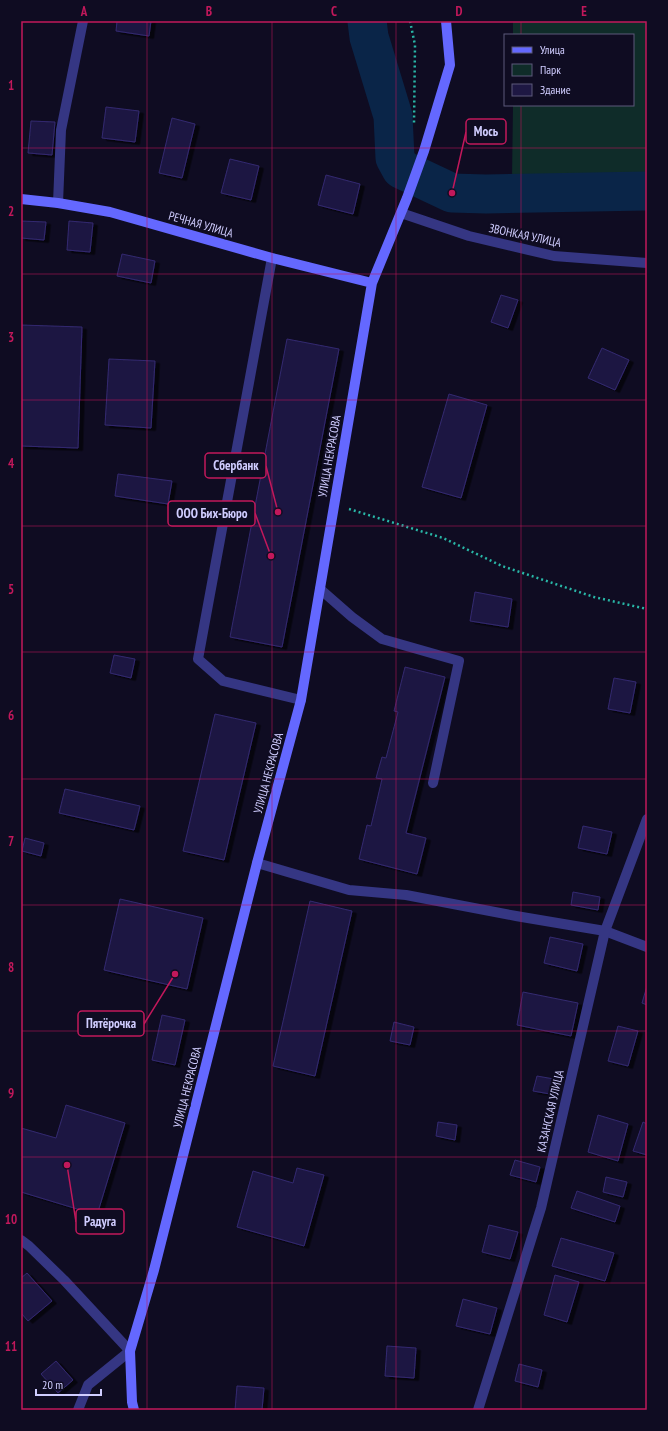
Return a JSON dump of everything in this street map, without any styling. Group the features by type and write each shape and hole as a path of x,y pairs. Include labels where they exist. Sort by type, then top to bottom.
{"street":[{"path":"58,203 61,130 83,21"},
{"name":"УЛИЦА НЕКРАСОВА","path":"134,1410 132,1402 130,1351 154,1270 257,863 302,700 372,283 407,198 424,151 450,65 446,21"},
{"name":"РЕЧНАЯ УЛИЦА","path":"21,199 58,203 110,212 272,258 372,283"},
{"name":"ЗВОНКАЯ УЛИЦА","path":"401,213 469,236 554,256 647,263"},
{"path":"272,258 198,659 223,681 302,700"},
{"path":"320,589 352,617 382,639 459,661 433,783"},
{"name":"КАЗАНСКАЯ УЛИЦА","path":"478,1410 541,1208 605,931 647,819"},
{"path":"257,863 349,890 406,895 508,915 605,931 647,947"},
{"path":"21,1240 64,1280 130,1351 88,1385 78,1410"}],"path":[{"path":"410,21 415,45 414,131"},
{"path":"334,505 443,538 502,566 594,597 647,609"}],"green space":[{"path":"513,21 647,21 647,173 512,179 513,106 634,106 634,34 513,34"}],"building":[{"path":"117,21 151,21 149,36 116,31"},
{"path":"106,107 139,111 135,142 102,138"},
{"path":"172,118 195,124 182,178 159,173"},
{"path":"31,121 55,122 52,155 28,153"},
{"path":"230,159 259,166 251,200 221,193"},
{"path":"326,175 360,184 353,214 318,205"},
{"path":"21,221 46,222 44,240 21,238"},
{"path":"69,221 93,223 90,252 67,250"},
{"path":"122,254 155,261 151,283 117,276"},
{"path":"501,295 518,300 508,328 491,322"},
{"path":"21,325 82,327 78,448 21,446"},
{"path":"287,339 339,349 282,647 230,637"},
{"path":"602,348 629,360 615,390 588,378"},
{"path":"109,359 155,361 151,428 105,425"},
{"path":"449,394 487,405 461,498 422,487"},
{"path":"118,474 172,481 168,504 115,496"},
{"path":"475,592 512,599 508,627 470,621"},
{"path":"114,655 135,659 131,678 110,673"},
{"path":"405,667 445,677 406,833 426,838 417,874 359,859 367,825 371,826 382,779 376,778 382,757 386,758 398,712 394,711"},
{"path":"614,678 636,682 630,713 608,709"},
{"path":"215,714 256,723 224,860 183,851"},
{"path":"65,789 140,806 134,830 59,813"},
{"path":"583,826 612,832 607,854 578,848"},
{"path":"25,838 44,843 41,856 22,851"},
{"path":"573,892 600,897 598,910 571,905"},
{"path":"120,899 203,918 187,989 104,970"},
{"path":"310,901 352,911 315,1076 273,1066"},
{"path":"550,937 583,944 577,971 544,963"},
{"path":"647,986 647,1005 642,1003"},
{"path":"523,992 578,1003 571,1036 517,1025"},
{"path":"162,1015 185,1020 175,1065 152,1060"},
{"path":"394,1022 414,1027 410,1045 390,1041"},
{"path":"618,1026 638,1031 628,1066 608,1061"},
{"path":"537,1076 554,1079 550,1094 533,1091"},
{"path":"66,1105 125,1123 97,1215 21,1192 21,1128 56,1138"},
{"path":"598,1115 628,1124 618,1161 588,1152"},
{"path":"438,1122 457,1125 455,1140 436,1136"},
{"path":"643,1122 647,1124 647,1155 633,1151"},
{"path":"515,1160 540,1167 536,1182 510,1175"},
{"path":"297,1168 324,1175 304,1246 237,1227 253,1171 293,1183"},
{"path":"606,1177 627,1182 623,1197 603,1192"},
{"path":"577,1191 620,1206 615,1222 571,1208"},
{"path":"489,1225 518,1232 510,1259 482,1252"},
{"path":"561,1238 614,1253 605,1281 552,1266"},
{"path":"27,1273 52,1301 28,1321 21,1313 21,1278"},
{"path":"555,1275 579,1282 567,1322 544,1315"},
{"path":"463,1299 497,1308 490,1334 456,1326"},
{"path":"387,1346 416,1348 414,1378 385,1376"},
{"path":"56,1361 73,1380 58,1393 41,1374"},
{"path":"519,1364 542,1370 538,1387 515,1381"},
{"path":"237,1386 264,1388 262,1410 235,1410"}],"waterway":[{"path":"367,21 369,37 393,116 395,158 401,169 452,193 486,194 647,191"}],"place":[{"name":"Мось","path":"452,193"},
{"name":"Сбербанк","path":"278,512"},
{"name":"ООО Бих-Бюро","path":"271,556"},
{"name":"Пятёрочка","path":"175,974"},
{"name":"Радуга","path":"67,1165"}]}
